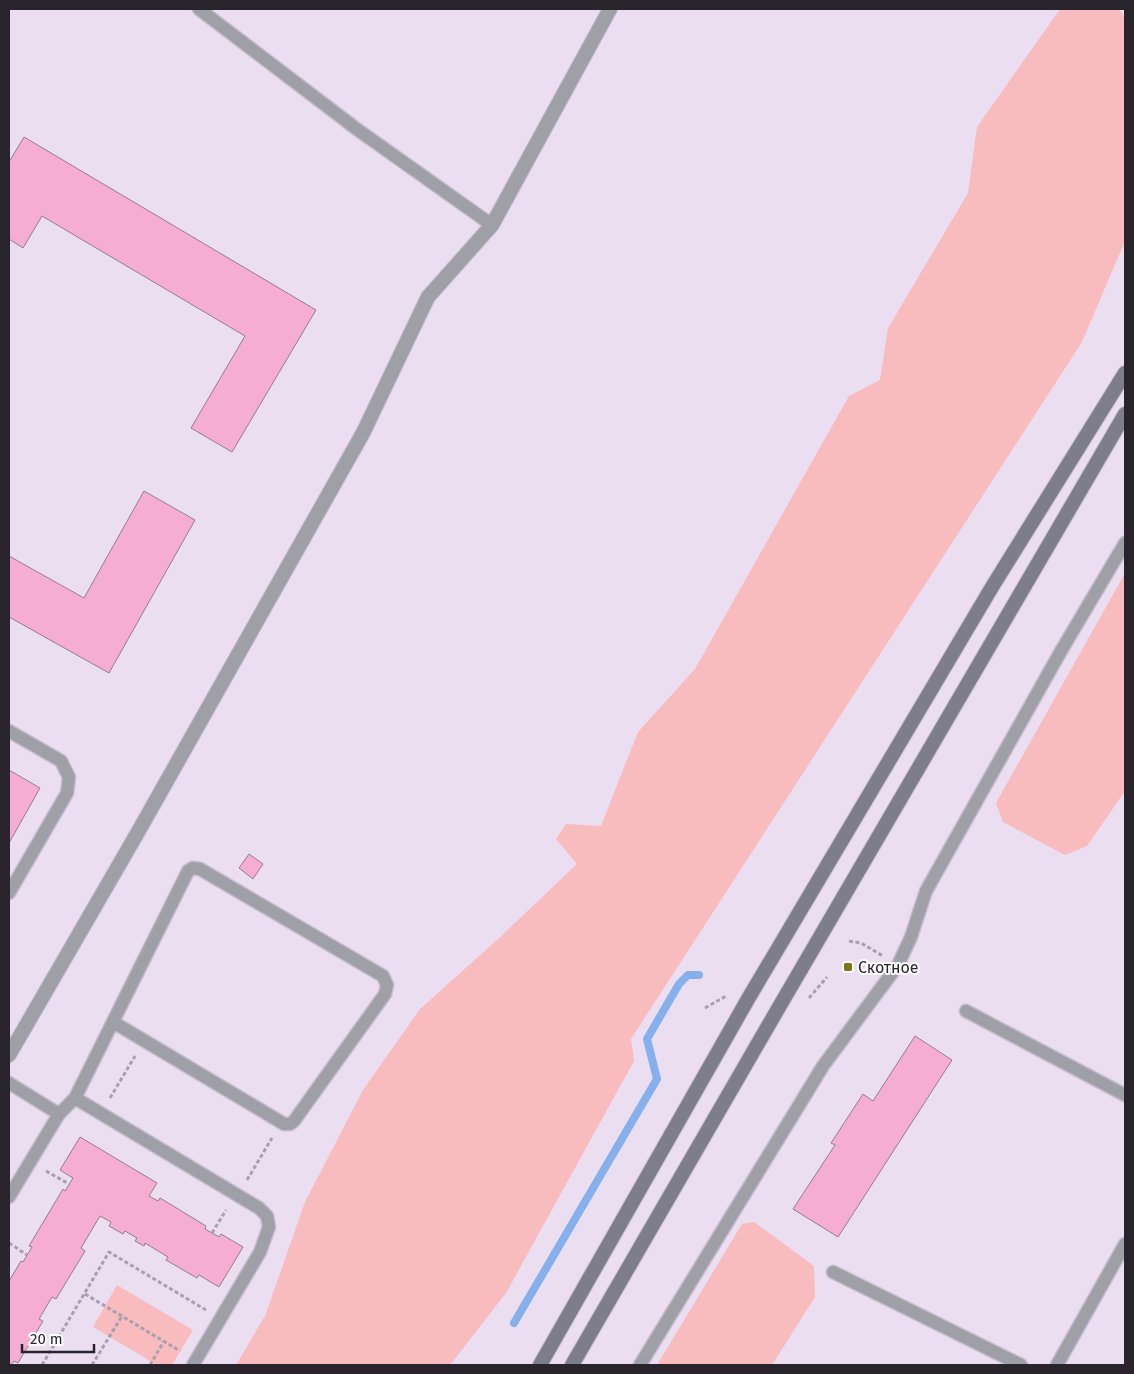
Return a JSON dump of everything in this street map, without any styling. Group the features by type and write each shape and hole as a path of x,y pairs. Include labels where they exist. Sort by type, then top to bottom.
{"main road":[{"path":"540,1365 754,990 992,587 1125,373"},
{"path":"572,1365 1125,414"}],"street":[{"path":"9,1056 138,832 363,432 428,297 492,225 610,9"}],"lane":[{"path":"199,9 358,130 492,225"},
{"path":"640,1365 823,1066 898,966 911,937 926,891 1061,651 1125,543"},
{"path":"9,731 61,762 69,777 67,793 9,893"},
{"path":"9,1198 59,1114 75,1098 113,1022 188,872 193,868 200,869 383,976 387,984 385,994 290,1124 282,1122 113,1022"},
{"path":"966,1011 1125,1095"},
{"path":"9,1083 59,1114"},
{"path":"75,1098 259,1208 267,1216 269,1226 260,1252 193,1365"},
{"path":"1057,1365 1125,1244"},
{"path":"833,1272 1021,1365"}],"path":[{"path":"848,940 861,943 898,966"},
{"path":"705,1008 728,996"},
{"path":"101,1114 144,1041"},
{"path":"212,1233 282,1122"},
{"path":"30,1161 69,1184"},
{"path":"9,1244 27,1255"},
{"path":"42,1365 109,1252 220,1318"},
{"path":"84,1294 181,1351"},
{"path":"92,1365 122,1316"},
{"path":"150,1365 164,1341"}],"shaded area":[{"path":"1060,9 1119,9 1125,18 1125,241 1082,342 631,1039 634,1061 506,1293 450,1365 236,1365 265,1316 305,1202 363,1090 420,1009 577,864 556,839 566,824 601,826 638,732 695,669 849,396 880,380 888,328 968,193 977,127"},
{"path":"1125,573 1125,791 1087,846 1065,855 1003,822 996,803"},
{"path":"754,1222 814,1266 815,1297 772,1365 657,1365 742,1224"},
{"path":"117,1285 193,1330 172,1365 157,1365 93,1327"}],"building":[{"path":"24,137 316,310 232,452 191,428 245,336 42,216 23,248 9,239 9,162"},
{"path":"144,491 195,520 109,673 9,617 9,556 84,598"},
{"path":"9,770 40,788 9,843"},
{"path":"249,854 263,864 253,879 239,868"},
{"path":"915,1036 952,1060 838,1237 793,1209 835,1145 831,1143 863,1094 873,1101"},
{"path":"80,1137 157,1183 149,1196 158,1201 160,1198 206,1226 205,1229 219,1237 221,1234 243,1247 219,1287 199,1275 197,1278 166,1260 168,1257 145,1243 144,1246 135,1241 137,1238 125,1231 123,1234 109,1226 111,1222 100,1216 81,1248 85,1251 56,1299 52,1297 39,1319 43,1321 18,1363 14,1361 9,1365 9,1281 32,1247 29,1246 63,1189 65,1191 73,1178 60,1170"}],"waterway":[{"path":"514,1323 657,1079 647,1039 679,984 688,975 699,975"}],"place":[{"name":"Скотное","path":"848,967"}]}
